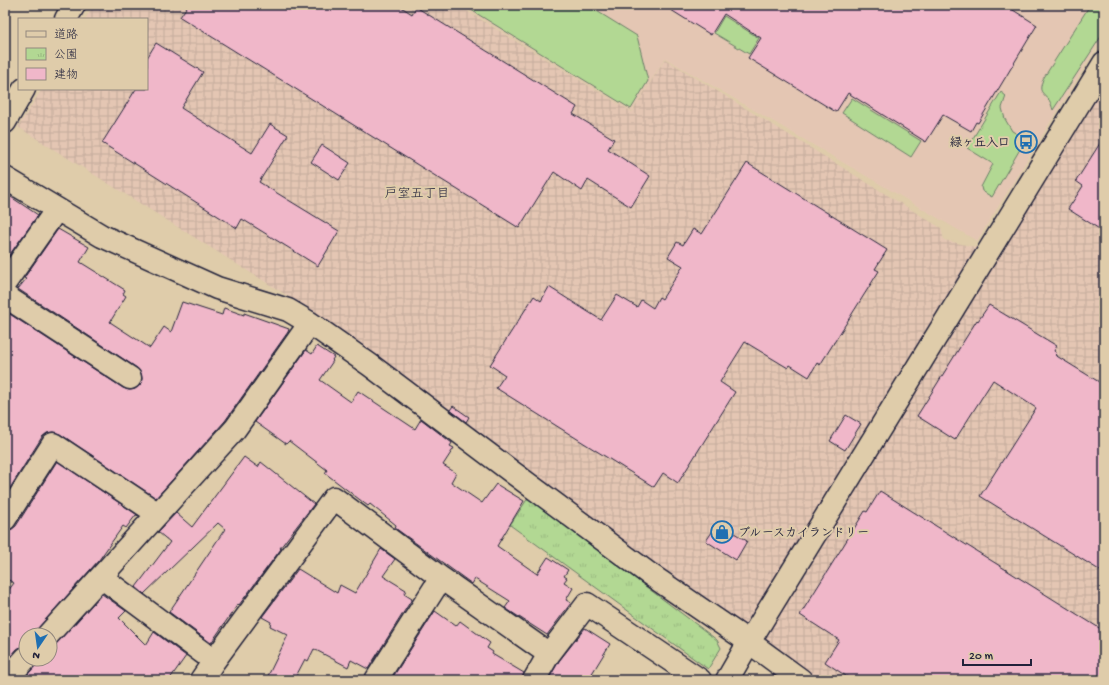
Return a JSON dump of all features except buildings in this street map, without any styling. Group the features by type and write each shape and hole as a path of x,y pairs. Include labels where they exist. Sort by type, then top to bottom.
{"street":[{"path":"67,18 74,5"},
{"path":"727,680 1104,63"},
{"path":"5,122 23,90"},
{"path":"5,178 102,236 217,288 288,310 310,323 370,365 648,572 801,680"},
{"path":"5,284 57,209"},
{"path":"5,296 130,378"},
{"path":"55,627 235,429 310,323"},
{"path":"5,519 53,444 158,514"},
{"path":"201,680 334,498 441,578 549,654"},
{"path":"100,577 214,661"},
{"path":"376,680 441,578"},
{"path":"534,680 549,654 587,604 700,680"},
{"path":"6,680 18,667"}],"shaded area":[{"path":"94,5 457,5 632,112 665,59 941,228 944,240 983,249 1104,71 1104,680 812,680 315,313 18,127 41,90 148,90 148,18 86,18"},
{"path":"460,5 1104,5 1104,35 977,241 665,58 632,111"}],"green space":[{"path":"463,5 587,5 637,36 648,81 631,109"},
{"path":"1090,5 1104,5 1104,32 1053,110 1050,101 1041,89 1043,79"},
{"path":"724,16 759,38 749,54 714,33"},
{"path":"1001,92 1006,96 1002,108 1005,119 1012,131 1026,139 992,197 982,191 981,187 993,164 967,148"},
{"path":"852,98 921,141 911,157 842,113"},
{"path":"528,498 717,640 721,648 708,669 510,525"}],"place":[{"name":"緑ヶ丘入口","path":"1026,142"},
{"name":"ブルースカイランドリー","path":"722,532"}],"district":[{"name":"戸室五丁目","path":"417,192"}]}
